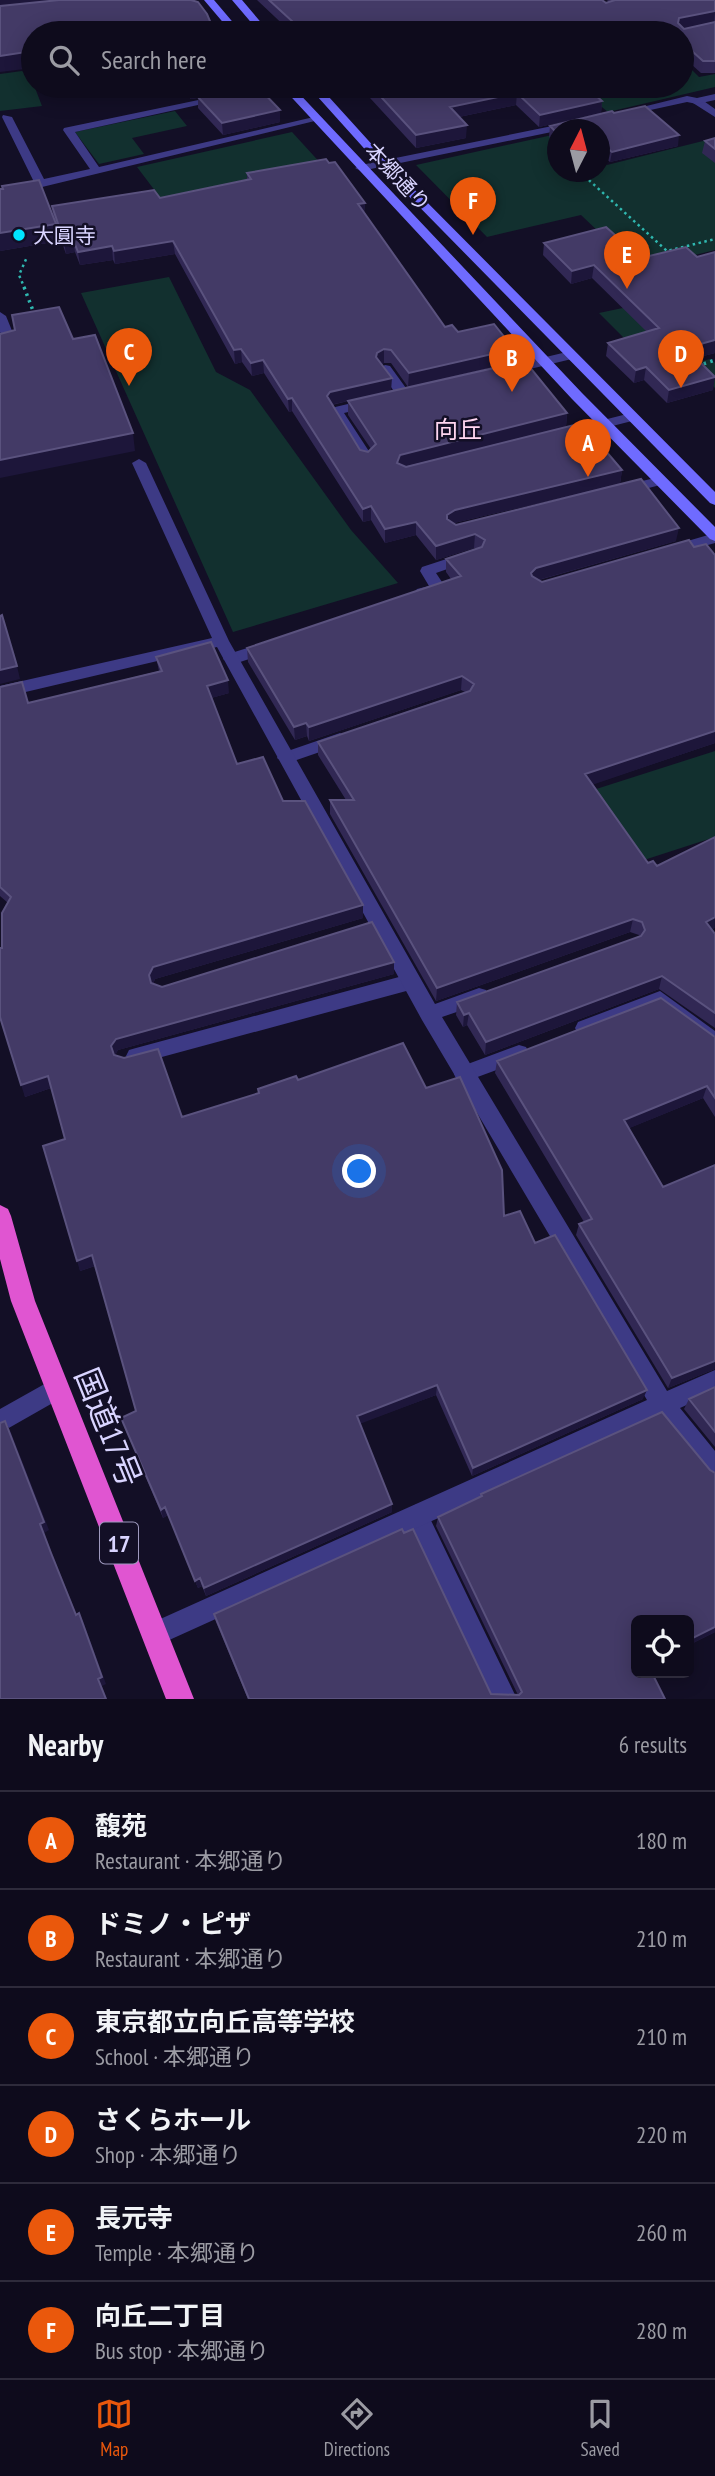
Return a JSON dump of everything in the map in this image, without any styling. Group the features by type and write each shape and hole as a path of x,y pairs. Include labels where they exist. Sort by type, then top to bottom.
{"highway":[{"name":"国道17号","path":"0,1216 23,1300 180,1699"}],"main road":[{"path":"209,0 227,21"},
{"path":"237,0 255,21"},
{"name":"本郷通り","path":"298,98 544,361 715,537"},
{"name":"本郷通り","path":"324,98 384,164 715,500"}],"street":[{"path":"606,117 687,99 697,101 715,97"},
{"path":"96,170 68,130 191,110 236,98"},
{"path":"697,101 715,114"},
{"path":"7,117 40,183"},
{"path":"0,198 5,192 40,183 318,119"},
{"path":"361,168 547,130"},
{"path":"0,316 11,343 0,345"},
{"path":"496,373 571,355"},
{"path":"367,459 336,411 399,396 385,369"},
{"path":"557,436 631,417"},
{"path":"139,463 221,641 285,758 370,925 411,982 662,1404 715,1469"},
{"path":"610,493 659,481"},
{"path":"656,555 715,537"},
{"path":"412,597 439,588 427,571 475,555"},
{"path":"0,692 221,641"},
{"path":"231,659 283,641"},
{"path":"285,758 361,732"},
{"path":"126,1059 411,982"},
{"path":"429,1014 492,991"},
{"path":"568,1034 660,999 715,1042"},
{"path":"464,1074 542,1044"},
{"path":"156,1634 715,1381"},
{"path":"0,1422 57,1388"},
{"path":"417,1516 504,1699"}],"path":[{"path":"591,182 667,251 715,239"},
{"path":"27,257 19,275 36,318"},
{"path":"691,368 715,360"}],"green space":[{"path":"21,71 21,98 39,98 42,106 0,111 0,74"},
{"path":"694,72 699,77 715,74 715,87 694,92"},
{"path":"591,98 668,98 608,112"},
{"path":"175,111 187,126 132,138 144,154 99,164 75,132"},
{"path":"292,132 324,167 165,204 137,167"},
{"path":"547,136 547,182 610,182 610,164 715,138 715,250 638,269 581,215 487,237 416,165"},
{"path":"169,277 216,372 250,390 351,530 398,583 233,632 81,293"},
{"path":"637,305 698,362 710,359 715,363 715,388 697,370 665,379 599,313"},
{"path":"715,751 715,837 644,860 590,791"}],"building":[{"path":"59,0 191,0 198,2 210,21 21,21 21,53 0,56 0,6"},
{"path":"269,0 602,0 606,3 615,0 715,0 715,11 679,18 678,21 292,21"},
{"path":"715,22 715,61 703,61 694,53 694,27"},
{"path":"199,98 268,98 280,110 222,123"},
{"path":"382,98 493,98 450,107 467,125 416,135"},
{"path":"522,98 599,98 602,101 540,115"},
{"path":"645,106 679,135 612,152 610,119 579,119 612,111 614,113"},
{"path":"715,138 715,149 705,141"},
{"path":"326,159 329,163 335,162 365,203 358,204 445,327 452,325 458,332 494,324 514,349 409,373 391,350 384,349 377,353 376,357 392,378 330,392 327,396 360,450 368,452 376,444 348,401 525,361 567,413 400,455 397,463 406,467 582,423 622,470 455,510 447,515 447,519 456,525 641,479 679,528 536,568 531,573 532,576 542,582 689,540 694,547 706,544 715,555 715,731 585,774 648,863 653,861 657,866 715,837 715,917 706,922 715,934 715,1013 662,976 486,1042 469,1013 464,1015 457,1002 641,936 645,930 642,922 633,919 437,988 330,800 354,800 318,742 470,691 474,684 462,676 309,727 306,723 294,727 247,648 461,576 446,559 482,547 485,540 475,534 436,546 416,522 385,529 371,506 363,509 292,398 288,399 263,360 251,363 241,349 234,350 173,241 114,251 112,246 78,252 73,239 64,241 52,206 154,190 160,198 251,179 247,173"},
{"path":"39,180 56,224 0,233 2,186"},
{"path":"606,227 641,258 686,247 697,257 715,252 715,340 686,348 715,377 669,390 646,367 636,370 608,343 659,328 594,265 572,271 544,243"},
{"path":"59,307 73,339 95,335 133,433 0,460 0,334 15,330 12,315"},
{"path":"2,615 17,666 0,670 0,616"},
{"path":"211,642 228,680 207,686 237,764 263,757 283,801 305,801 363,905 153,967 149,975 151,983 162,987 372,922 394,962 116,1039 111,1046 114,1055 124,1058 158,1049 182,1117 259,1093 258,1089 296,1076 298,1080 403,1043 426,1088 460,1077 502,1170 504,1216 520,1211 535,1243 555,1235 647,1390 473,1468 437,1385 357,1416 392,1504 204,1588 200,1578 195,1581 165,1507 161,1510 121,1418 136,1411 92,1255 77,1261 43,1146 65,1139 48,1076 21,1085 0,1017 2,913 11,897 0,887 0,687 22,682 28,703 162,671 156,657"},
{"path":"661,998 715,1037 715,1098 707,1086 624,1120 663,1187 715,1165 715,1361 672,1378 579,1224 592,1219 497,1061"},
{"path":"715,1387 715,1432 689,1399"},
{"path":"662,1412 715,1473 715,1627 694,1638 694,1615 631,1615 631,1678 654,1678 665,1699 249,1699 214,1614 402,1529 404,1533 413,1529 491,1694 519,1695 522,1692 438,1517 482,1496 481,1494"},
{"path":"5,1421 44,1522 40,1524 51,1553 76,1615 79,1613 102,1677 98,1679 106,1699 0,1699 0,1423"}],"place":[{"name":"大圓寺","path":"19,235"},
{"name":"向丘二丁目","path":"473,235"},
{"name":"長元寺","path":"627,289"},
{"name":"東京都立向丘高等学校","path":"129,386"},
{"name":"さくらホール","path":"681,388"},
{"name":"ドミノ・ピザ","path":"512,392"},
{"name":"馥苑","path":"588,477"}],"district":[{"name":"向丘","path":"458,429"}]}
